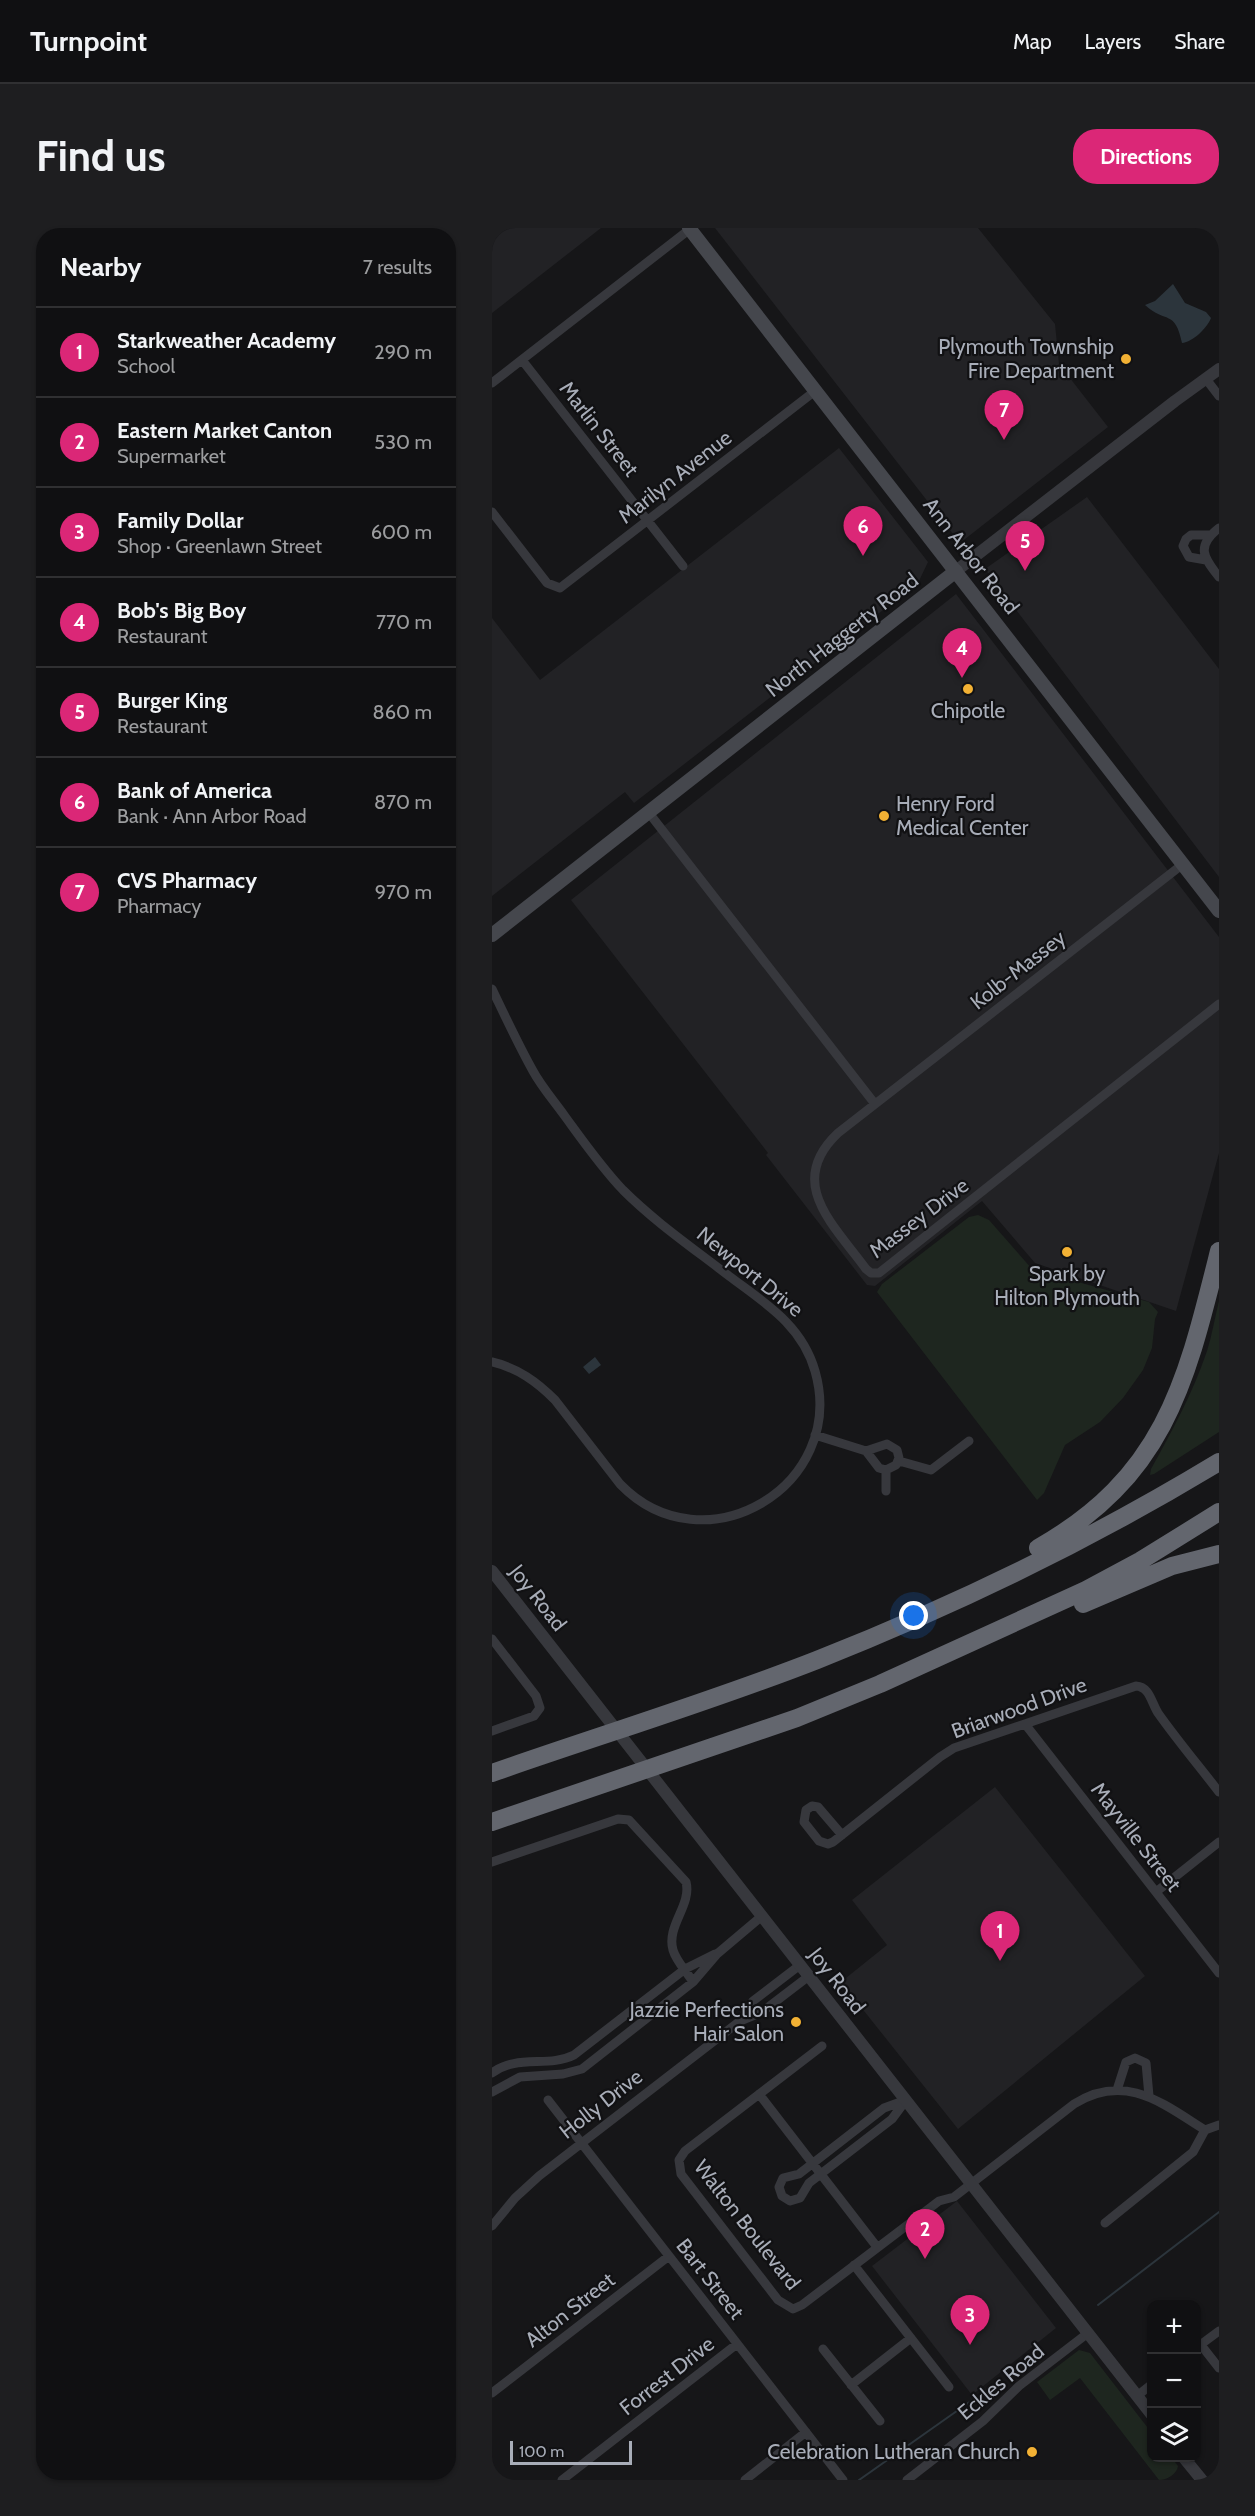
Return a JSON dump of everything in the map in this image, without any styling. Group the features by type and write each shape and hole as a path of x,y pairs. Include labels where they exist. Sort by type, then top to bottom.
{"highway":[{"path":"818,1659 870,1628 1038,1548 1099,1505 1143,1458 1165,1424 1178,1395 1199,1329 1219,1251"},
{"path":"492,1773 818,1659 964,1597 1125,1517 1219,1462"},
{"path":"492,1822 797,1718 880,1684 1086,1590 1140,1562 1219,1512"},
{"path":"969,1644 1001,1638 1172,1566 1219,1554"}],"main road":[{"name":"Ann Arbor Road","path":"690,229 1219,911"},
{"name":"North Haggerty Road","path":"492,935 956,572"}],"street":[{"path":"492,383 690,229"},
{"name":"Marlin Street","path":"522,360 683,566"},
{"name":"North Haggerty Road","path":"956,572 1219,369"},
{"path":"1206,379 1219,396"},
{"name":"Marilyn Avenue","path":"492,512 547,583 556,588 565,586 815,391"},
{"path":"1219,528 1210,535 1204,547 1206,560 1219,577"},
{"path":"1206,560 1189,557 1183,546 1191,535 1210,535"},
{"path":"649,813 875,1104"},
{"name":"Kolb-Massey","path":"875,1104 1183,864"},
{"name":"Newport Drive","path":"492,989 537,1077 607,1172 642,1208 779,1313 800,1337 811,1358 818,1384 818,1418 815,1435 797,1472 781,1490 763,1503 728,1518 696,1520 675,1517 654,1510 626,1490 543,1388 517,1370 492,1362"},
{"name":"Massey Drive","path":"875,1104 828,1143 818,1159 813,1178 815,1192 821,1206 866,1269 875,1274 884,1271 1219,1004"},
{"path":"815,1435 866,1451 879,1468 886,1470 893,1468 899,1461"},
{"path":"899,1461 931,1470 969,1441"},
{"path":"866,1451 891,1444 897,1450 899,1461"},
{"path":"886,1470 886,1491"},
{"name":"Joy Road","path":"492,1571 1147,2409"},
{"path":"492,1639 536,1696 540,1708 528,1719 492,1731"},
{"name":"Briarwood Drive","path":"842,1835 947,1752 1136,1686 1148,1692 1158,1713 1219,1792"},
{"name":"Mayville Street","path":"1025,1724 1219,1973"},
{"path":"818,1807 842,1835 831,1843 822,1843 804,1822 803,1816 807,1809 818,1807"},
{"path":"492,1862 618,1819 629,1820 686,1882 687,1892 671,1941 674,1954 693,1982"},
{"path":"1156,1892 1219,1842"},
{"path":"492,2092 502,2084 520,2077 574,2073 693,1982 717,1954 762,1916"},
{"path":"502,2084 493,2073 511,2062 569,2057 685,1969 717,1954"},
{"name":"Holly Drive","path":"740,2020 753,2001 800,1965"},
{"name":"Holly Drive","path":"492,2226 515,2198 581,2142 740,2020 762,2012 808,1976"},
{"path":"624,2016 632,2028"},
{"name":"Walton Boulevard","path":"822,2046 685,2151 679,2160 681,2174 778,2300 794,2309 939,2201 954,2197 1081,2100 1117,2090"},
{"path":"569,2057 574,2073"},
{"path":"1149,2097 1146,2063 1136,2058 1126,2062 1117,2090 1131,2091 1149,2097 1205,2130"},
{"path":"759,2094 877,2247"},
{"name":"Bart Street","path":"548,2100 843,2480"},
{"path":"906,2100 892,2119 809,2183 800,2199 790,2201 782,2196 779,2187 783,2178 799,2174 884,2108 906,2100"},
{"path":"1106,2223 1193,2152 1205,2130 1219,2125"},
{"path":"854,2132 862,2142"},
{"name":"Alton Street","path":"492,2393 669,2256"},
{"path":"854,2265 949,2386"},
{"path":"1201,2345 1219,2331"},
{"name":"Eckles Road","path":"907,2480 983,2421 1019,2386 1088,2333"},
{"path":"851,2385 911,2338"},
{"name":"Forrest Drive","path":"562,2480 737,2344"},
{"path":"824,2349 880,2421"},
{"path":"1201,2349 1219,2368"},
{"path":"1137,2396 1147,2388"},
{"path":"745,2480 806,2432"},
{"path":"1188,2462 1202,2480"}],"shaded area":[{"path":"492,228 601,228 492,313"},
{"path":"715,228 978,228 1055,324 1059,364 1108,427 960,543"},
{"path":"1173,284 1185,303 1206,312 1211,318 1199,334 1182,343 1173,321 1145,305 1155,301"},
{"path":"839,448 928,562 918,583 634,803 625,792 492,896 492,618 540,680"},
{"path":"1087,497 1219,669 1219,877 985,569"},
{"path":"956,594 1219,937 1219,1153 1176,1311 1035,1263 982,1201 875,1286 867,1285 766,1155 768,1153 571,900"},
{"path":"978,1215 989,1220 1032,1269 1149,1302 1158,1312 1155,1319 1152,1348 1143,1370 1123,1398 1100,1422 1065,1445 1044,1493 1037,1500 877,1292 882,1284 969,1217"},
{"path":"1219,1301 1219,1432 1150,1475 1151,1469 1182,1412 1201,1367 1209,1345"},
{"path":"595,1357 601,1365 589,1374 583,1367"},
{"path":"995,1787 1145,1976 958,2129 841,1982 887,1945 852,1900"},
{"path":"957,2201 1056,2328 972,2395 872,2266"},
{"path":"1079,2350 1090,2353 1147,2427 1147,2462 1175,2462 1178,2466 1176,2472 1159,2480 1080,2378 1050,2400 1037,2382"}],"waterway":[{"path":"1098,2305 1219,2212"},
{"path":"859,2480 988,2389"}],"place":[{"name":"Plymouth Township Fire Department","path":"1126,359"},
{"name":"CVS Pharmacy","path":"1004,440"},
{"name":"Bank of America","path":"863,556"},
{"name":"Burger King","path":"1025,571"},
{"name":"Bob's Big Boy","path":"962,678"},
{"name":"Chipotle","path":"968,689"},
{"name":"Henry Ford Medical Center","path":"884,816"},
{"name":"Spark by Hilton Plymouth","path":"1067,1252"},
{"name":"Starkweather Academy","path":"1000,1961"},
{"name":"Jazzie Perfections Hair Salon","path":"796,2022"},
{"name":"Eastern Market Canton","path":"925,2259"},
{"name":"Family Dollar","path":"970,2345"},
{"name":"Celebration Lutheran Church","path":"1032,2452"}]}
